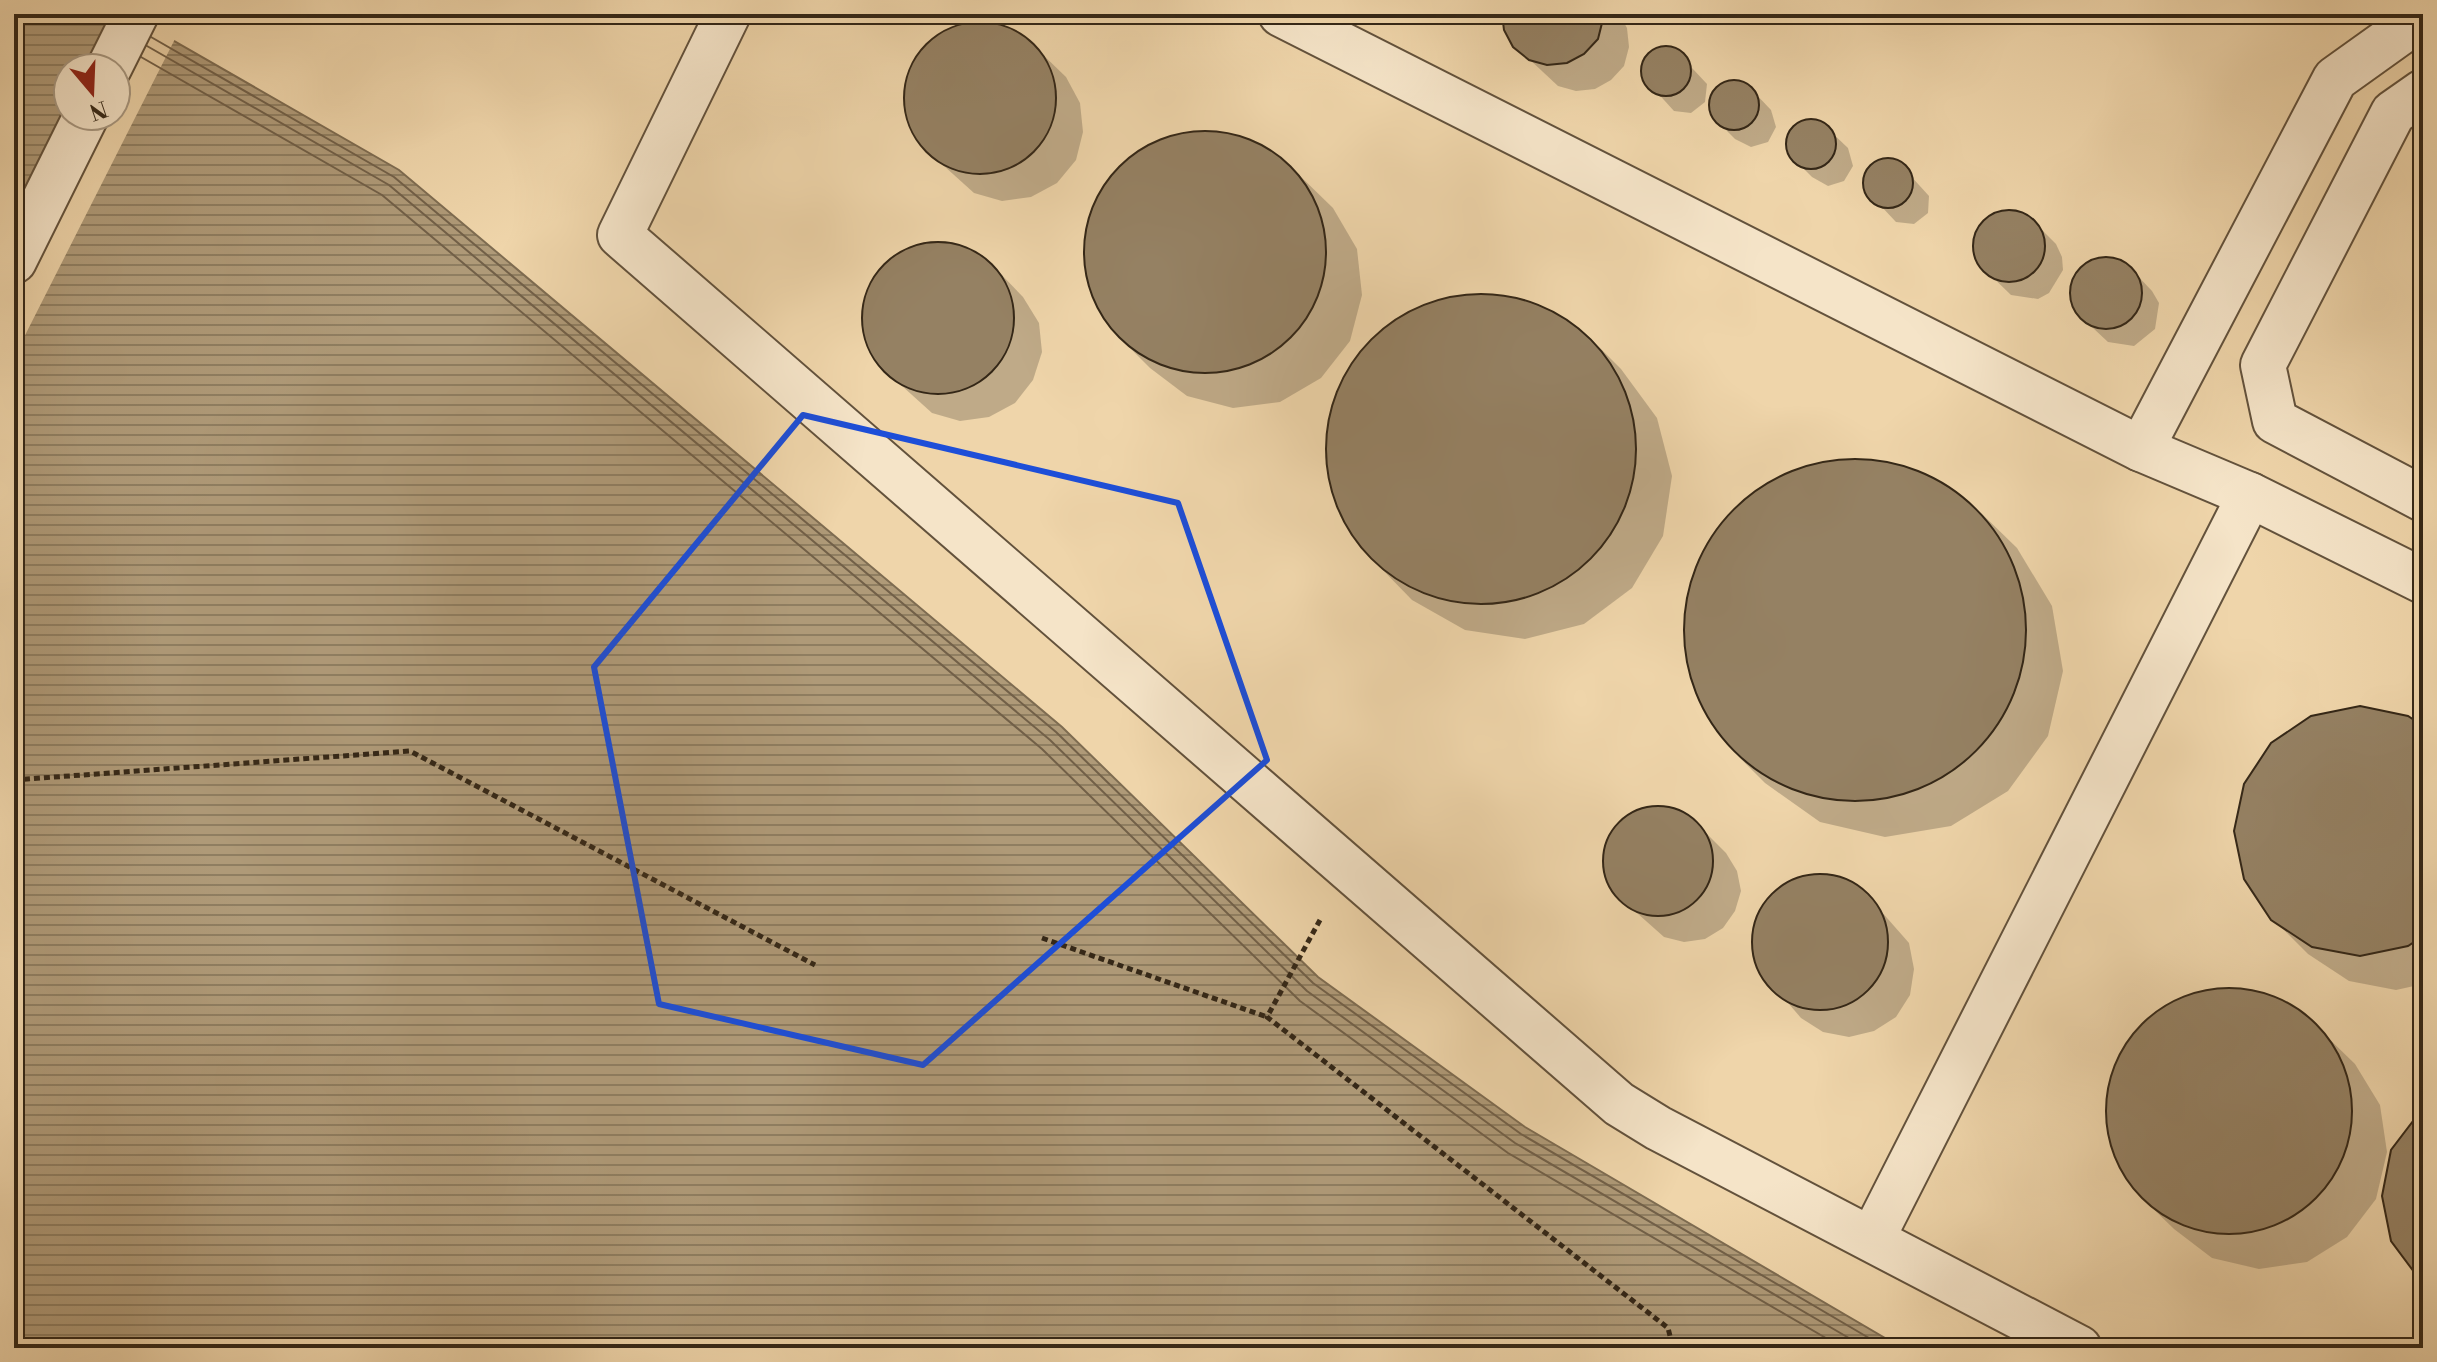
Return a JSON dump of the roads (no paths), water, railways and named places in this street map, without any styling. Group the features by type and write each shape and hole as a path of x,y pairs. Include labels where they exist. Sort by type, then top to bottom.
{"lane":[{"path":"117,52 136,14"},
{"path":"728,14 620,235 1619,1104 1658,1128 2079,1348"},
{"path":"1281,14 2141,449 2250,495 2423,581"},
{"path":"2141,449 2335,79 2423,16"},
{"path":"2423,92 2393,113 2263,365 2275,421 2423,499"},
{"path":"14,261 78,132"},
{"path":"1872,1239 2250,495"}],"water":[{"path":"14,14 127,14 399,170 1062,727 1318,977 1525,1127 1902,1348 14,1348"}]}
